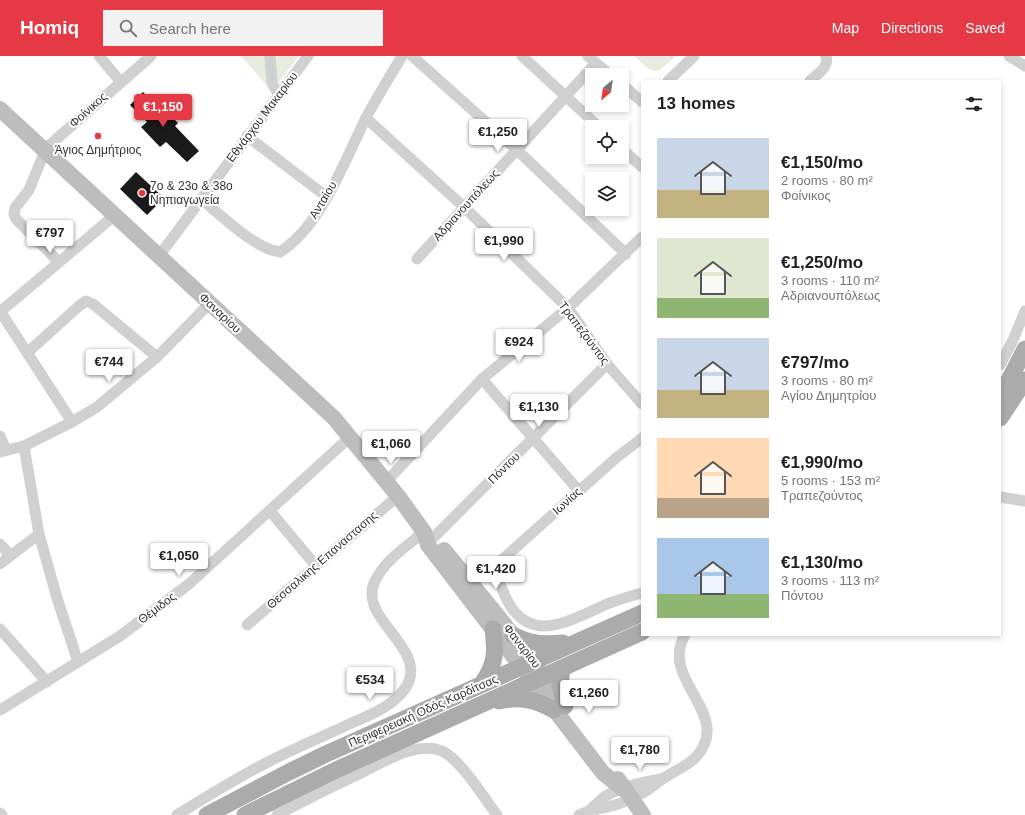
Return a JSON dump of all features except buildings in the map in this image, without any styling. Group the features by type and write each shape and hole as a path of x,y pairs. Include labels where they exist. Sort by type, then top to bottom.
{"main road":[{"name":"Φαναρίου","path":"0,109 334,418 513,635 527,664"},
{"path":"1001,396 1025,349"},
{"path":"1001,416 1025,380"},
{"name":"Φαναρίου","path":"429,535 428,546 493,630 527,664 640,814"},
{"name":"Περιφερειακή Οδός Καρδίτσας","path":"207,815 289,772 641,613"},
{"path":"482,684 491,670 495,659 493,630"},
{"name":"Περιφερειακή Οδός Καρδίτσας","path":"245,815 317,779 641,632"},
{"path":"513,635 530,643 541,645 575,642"},
{"path":"480,705 509,699 520,699 540,702 560,708 562,668"}],"street":[{"path":"99,56 120,81"},
{"name":"Φοίνικος","path":"44,150 120,81 151,56"},
{"path":"270,56 272,83 279,95"},
{"name":"Εθνάρχου Μακαρίου","path":"159,256 308,56"},
{"name":"Ανταίου","path":"202,198 256,243 272,251 280,252 296,240 327,197 366,118 402,56"},
{"path":"412,56 517,150 626,254"},
{"path":"522,56 592,120"},
{"path":"669,80 694,56"},
{"path":"1009,56 1025,66"},
{"path":"811,80 826,66 827,57"},
{"path":"592,60 602,68"},
{"name":"Αδριανουπόλεως","path":"417,259 566,96 592,60"},
{"path":"629,90 641,101"},
{"name":"Τραπεζούντος","path":"366,118 464,207 568,308 607,364 641,403"},
{"path":"247,136 327,197"},
{"path":"44,150 29,190 16,208 14,214 16,219 59,262"},
{"path":"629,155 641,166"},
{"path":"72,422 0,311 115,216"},
{"path":"387,481 482,379 568,308 641,238"},
{"path":"28,352 79,306 86,302 97,307 157,357"},
{"path":"0,436 3,451 24,446 72,422 97,407 157,357 210,304"},
{"path":"1001,363 1014,338 1025,311"},
{"name":"Πόντου","path":"177,815 236,778 370,714 394,701 401,694 409,679 410,673 408,660 402,647 375,607 372,593 372,587 382,569 429,535 533,438 607,364"},
{"path":"482,379 579,491"},
{"name":"Θέμιδος","path":"0,710 120,636 189,584 350,437"},
{"name":"Ιωνίας","path":"641,439 616,458 495,566 502,590 508,603 521,618 535,625 548,626 562,624 608,604 641,593"},
{"path":"24,446 39,534 57,598 78,662"},
{"name":"Θεσσαλικης Επαναστασης","path":"247,625 398,496"},
{"path":"1001,497 1025,501"},
{"path":"270,510 316,566"},
{"path":"0,564 39,534"},
{"path":"0,544 10,555"},
{"path":"0,629 47,682"},
{"path":"579,815 590,810 604,797 626,794 640,783 663,778 693,760 702,748 706,738 707,723 704,714 683,676 679,649 685,636"},
{"path":"277,815 312,796 400,755 429,748 446,753 458,763 497,815"}],"shaded area":[{"path":"241,56 299,56 272,91"},
{"path":"634,56 676,56 659,71 650,70"}],"place":[{"name":"Άγιος Δημήτριος","path":"98,136"},
{"name":"7ο & 23ο & 38ο Νηπιαγωγεία","path":"142,193"}]}
